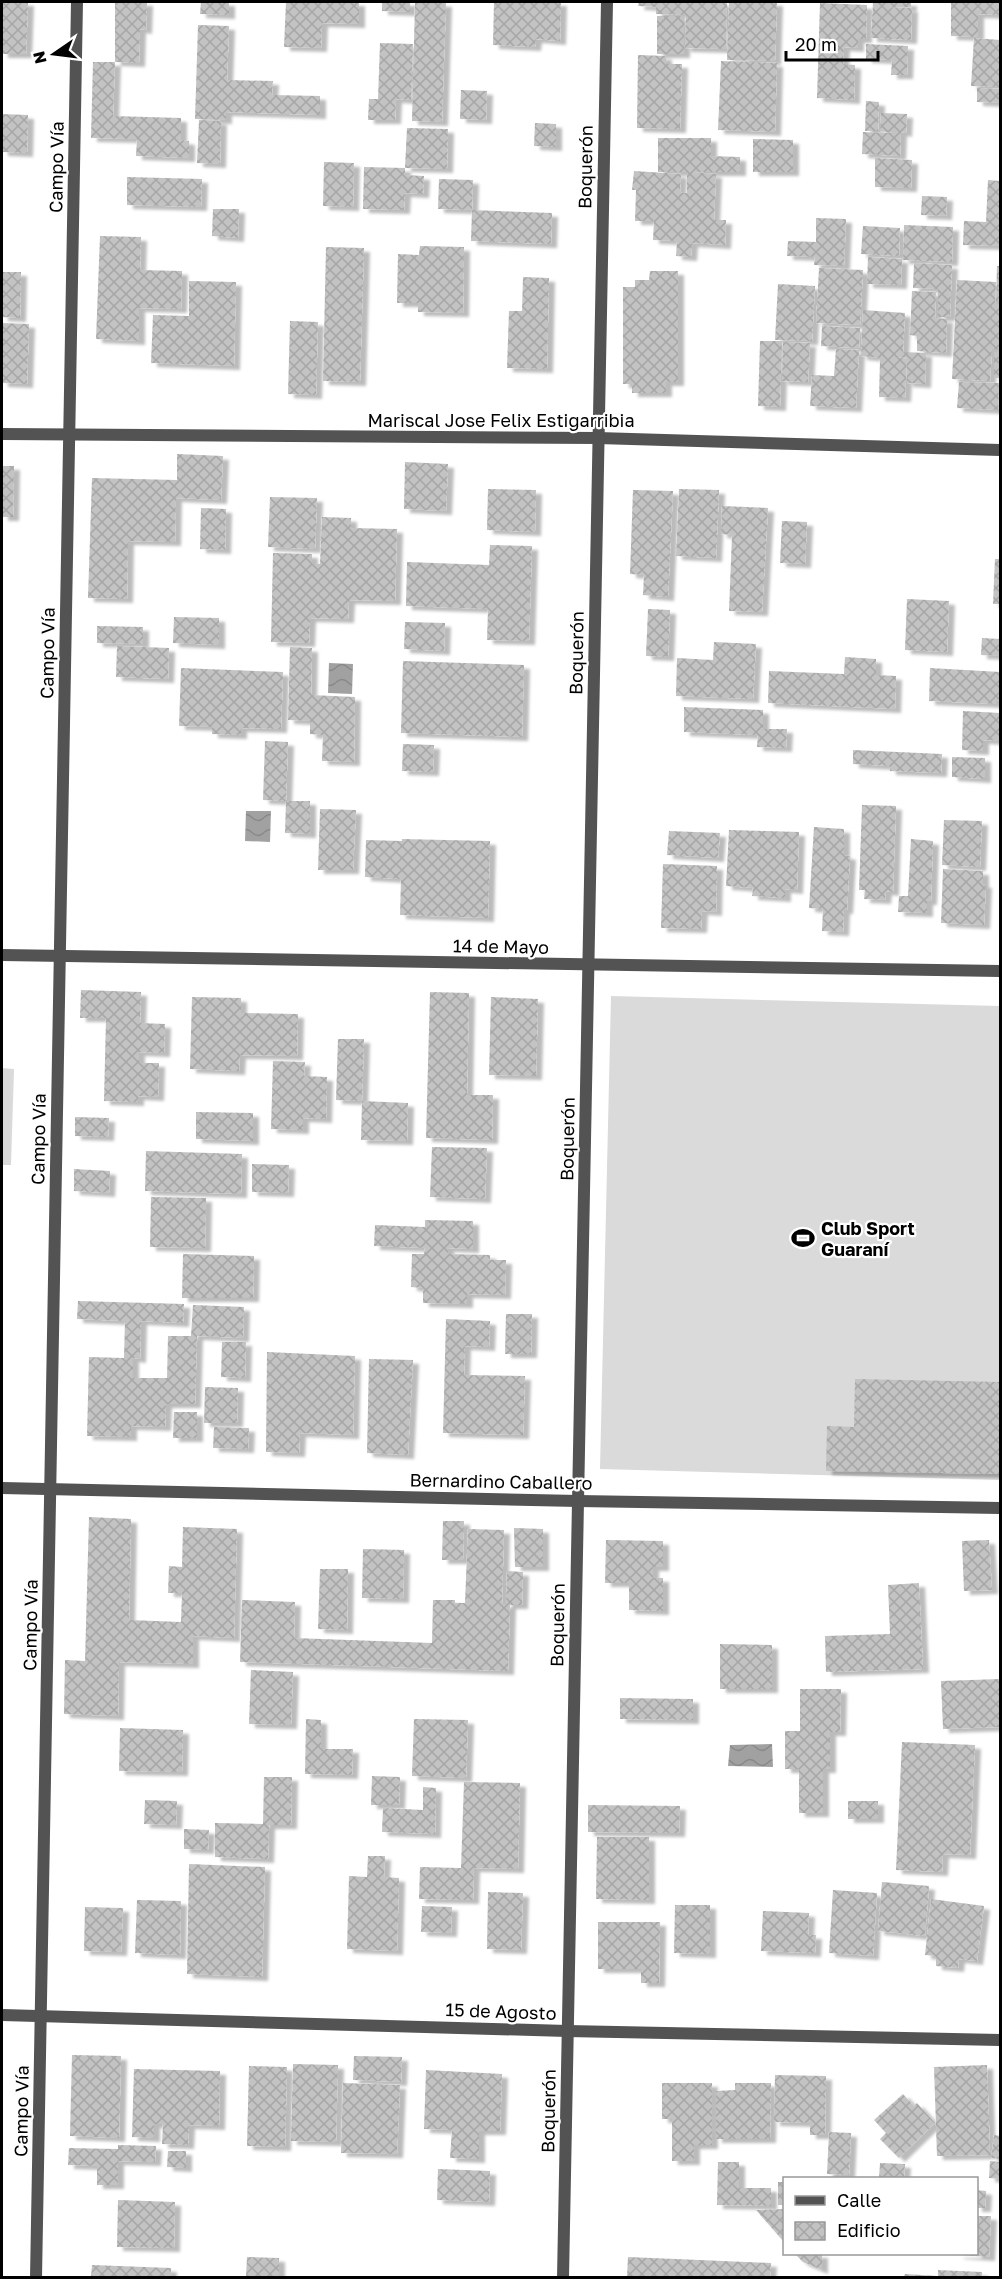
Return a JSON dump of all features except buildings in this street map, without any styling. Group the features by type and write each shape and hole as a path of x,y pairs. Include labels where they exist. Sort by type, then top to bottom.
{"street":[{"name":"Campo Vía","path":"36,2277 77,2"},
{"name":"Boquerón","path":"563,2277 607,2"},
{"name":"Mariscal Jose Felix Estigarribia","path":"2,434 598,438 1000,450"},
{"name":"14 de Mayo","path":"2,955 1000,971"},
{"name":"Bernardino Caballero","path":"2,1488 1000,1508"},
{"name":"15 de Agosto","path":"2,2015 567,2031 1000,2040"}],"shaded area":[{"name":"Club Sport Guaraní","path":"611,996 1000,1006 1000,1480 600,1469"},
{"path":"2,1068 14,1069 11,1165 2,1165"}],"water":[{"path":"329,663 353,664 352,694 328,693"},
{"path":"246,811 271,811 270,842 245,841"},
{"path":"772,1744 773,1767 728,1766 730,1745"}],"place":[{"name":"Club Sport Guaraní","path":"803,1238"}]}
